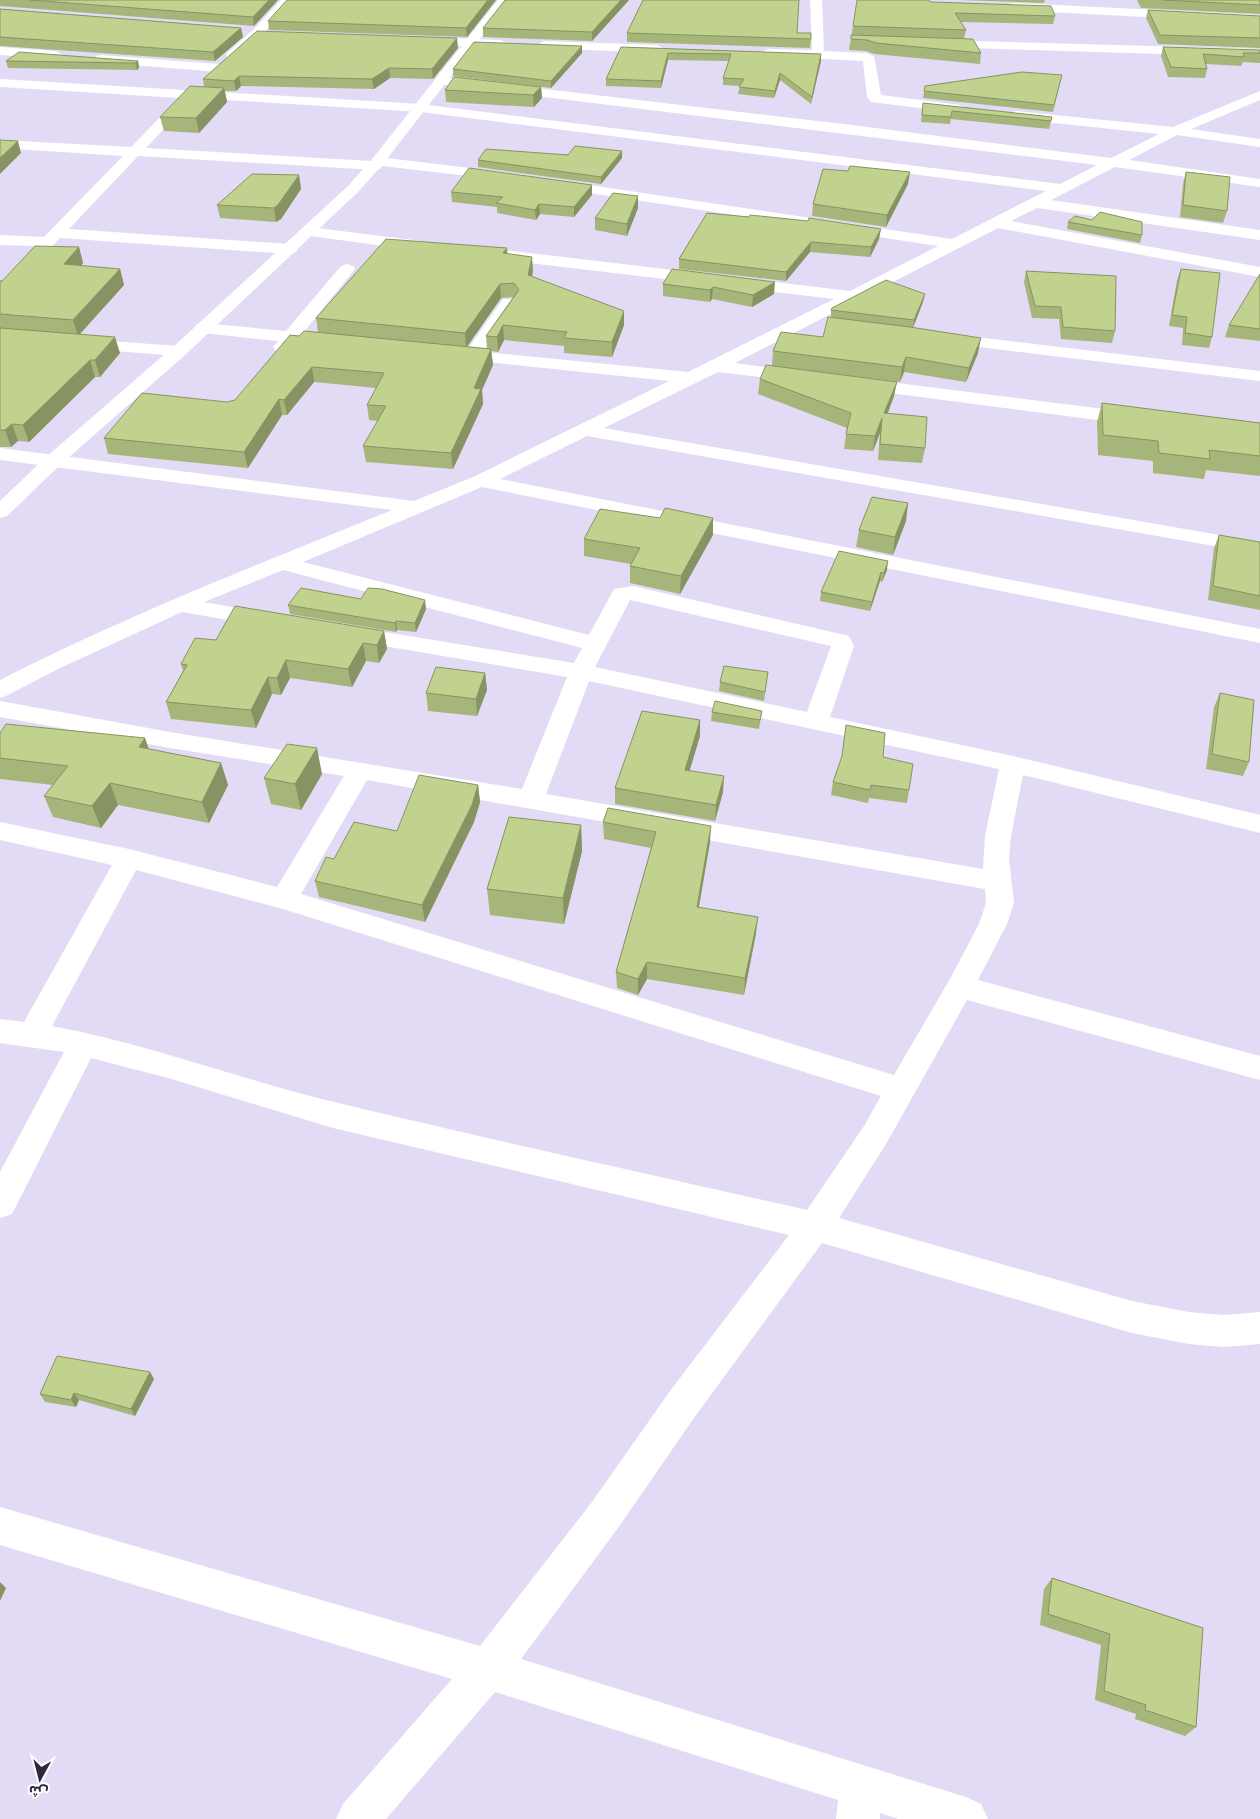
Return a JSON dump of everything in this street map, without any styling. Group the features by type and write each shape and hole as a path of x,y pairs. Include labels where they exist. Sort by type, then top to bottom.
{"street":[{"path":"0,292 188,95 256,33 287,0"},
{"path":"0,512 52,462 290,249 376,164 504,0"},
{"path":"813,1 822,45"},
{"path":"998,7 1136,6 1260,19"},
{"path":"238,30 274,36"},
{"path":"411,41 510,44"},
{"path":"931,41 1225,48 1260,53"},
{"path":"530,45 669,50"},
{"path":"758,52 822,45 869,59 874,97 876,99 978,111"},
{"path":"0,51 66,56"},
{"path":"85,57 219,68"},
{"path":"442,81 949,141 1116,162 1260,183"},
{"path":"0,83 421,108 1064,189"},
{"path":"0,690 50,664 179,604 418,508 480,481 716,366 1175,131 1257,98"},
{"path":"998,113 1175,131 1260,143"},
{"path":"933,172 949,141"},
{"path":"0,144 376,164 518,178"},
{"path":"538,181 956,244"},
{"path":"1036,203 1260,234"},
{"path":"997,223 1260,272"},
{"path":"308,232 433,247"},
{"path":"0,240 51,237 290,249"},
{"path":"481,252 853,296"},
{"path":"273,359 347,269"},
{"path":"472,356 509,302"},
{"path":"803,322 832,325"},
{"path":"203,328 338,342"},
{"path":"929,336 1260,376"},
{"path":"60,342 178,351"},
{"path":"434,352 689,378"},
{"path":"716,366 823,380"},
{"path":"843,382 1155,422"},
{"path":"584,430 1260,548"},
{"path":"0,454 418,508"},
{"path":"480,481 1260,636"},
{"path":"283,563 595,644"},
{"path":"530,800 581,672 620,597 627,593 841,641 843,646 816,721"},
{"path":"179,604 293,624"},
{"path":"331,630 581,672 816,721 1013,764 1260,824"},
{"path":"0,709 170,740 360,770 997,881"},
{"path":"358,1819 488,1669 605,1515 683,1403 815,1226 902,1090 993,924 1000,903 996,860 998,836 1013,764"},
{"path":"284,899 360,770"},
{"path":"0,831 129,859 284,899 902,1090"},
{"path":"32,1034 129,859"},
{"path":"960,987 1260,1068"},
{"path":"0,1031 32,1034 84,1043 315,1110 815,1226 1132,1317 1190,1328 1224,1331 1260,1328"},
{"path":"0,1204 84,1043"},
{"path":"0,1526 488,1669 860,1802 966,1819"}],"building":[{"path":"30,0 269,0 253,17"},
{"path":"287,0 488,0 466,28 268,21"},
{"path":"505,0 621,0 592,32 483,28"},
{"path":"643,0 799,0 797,33 811,33 811,39 627,33"},
{"path":"857,0 928,0 931,2 1051,6 1055,16 955,13 966,30 853,26"},
{"path":"1163,0 1260,0 1260,5"},
{"path":"0,9 241,28 213,52 0,37"},
{"path":"1148,10 1260,16 1260,38 1160,35"},
{"path":"257,31 457,38 432,69 389,68 372,79 239,76 234,81 203,79"},
{"path":"851,35 973,39 981,53 876,43 867,40 851,39"},
{"path":"474,42 582,46 551,81 453,69"},
{"path":"621,47 821,54 812,97 780,73 775,91 739,87 744,79 723,78 731,54 668,53 661,81 606,79"},
{"path":"1163,47 1260,50 1260,53 1243,53 1244,57 1203,54 1207,69 1171,67"},
{"path":"19,52 138,61 135,63 6,61"},
{"path":"1022,72 1062,75 1054,105 924,91 925,86"},
{"path":"454,77 541,87 533,95 445,90"},
{"path":"190,86 224,88 196,118 160,117"},
{"path":"923,103 1052,117 1051,121 952,111 951,117 922,115"},
{"path":"0,140 18,141 0,158"},
{"path":"575,146 622,151 601,177 478,160 486,149 568,155"},
{"path":"850,166 910,172 887,215 813,204 823,169 848,171"},
{"path":"469,168 592,185 574,207 539,204 535,210 496,203 503,197 451,192"},
{"path":"1186,172 1230,177 1227,211 1183,205"},
{"path":"252,174 299,175 274,208 217,205"},
{"path":"613,193 638,196 627,224 595,218"},
{"path":"1100,212 1142,222 1142,235 1068,222 1075,216 1092,220"},
{"path":"707,213 808,221 809,218 881,229 871,247 811,242 786,272 679,259"},
{"path":"386,239 507,248 503,253 532,257 528,275 624,311 612,342 564,338 567,332 503,325 497,337 486,336 519,290 514,283 500,284 465,333 316,318"},
{"path":"35,246 79,247 64,264 120,269 73,320 0,314 0,281"},
{"path":"672,269 775,282 753,295 713,287 710,290 663,284"},
{"path":"1181,269 1220,273 1212,337 1185,333 1187,317 1172,315"},
{"path":"1026,271 1116,276 1115,331 1063,327 1061,307 1035,306"},
{"path":"1260,274 1260,329 1229,325"},
{"path":"886,280 925,294 914,320 831,310 832,308"},
{"path":"828,317 981,338 969,368 906,357 902,367 773,351 781,332 823,337"},
{"path":"0,328 115,337 95,360 90,360 23,425 12,424 5,430 0,430"},
{"path":"304,331 491,349 474,388 481,389 451,453 363,446 386,406 367,405 384,373 312,367 284,400 279,399 244,452 104,438 142,393 227,402 235,400 290,335 299,336"},
{"path":"766,365 897,382 884,413 927,417 925,448 880,444 882,418 875,436 846,434 851,413 760,379"},
{"path":"1102,403 1260,423 1260,456 1209,450 1210,459 1159,453 1158,441 1103,435"},
{"path":"872,497 908,503 895,537 859,530"},
{"path":"665,508 713,518 681,576 630,566 640,548 584,539 600,509 660,518"},
{"path":"1219,535 1260,542 1260,596 1213,586"},
{"path":"839,551 888,561 884,573 881,572 872,602 821,592"},
{"path":"301,588 361,599 368,588 382,589 425,600 415,623 396,621 395,623 288,605"},
{"path":"235,606 384,631 377,645 363,643 348,669 286,660 277,678 268,677 251,710 166,702 187,665 181,664 195,638 216,640"},
{"path":"724,666 768,672 765,692 720,682"},
{"path":"436,667 485,673 476,699 426,693"},
{"path":"1220,693 1254,700 1249,762 1212,754"},
{"path":"715,701 762,711 760,720 712,712"},
{"path":"642,711 700,720 685,770 724,776 716,805 615,788"},
{"path":"6,724 145,738 139,747 221,763 202,802 110,783 92,806 44,796 68,766 0,758 0,733"},
{"path":"846,725 885,733 883,757 913,764 909,790 871,785 870,790 833,782 842,756"},
{"path":"287,744 317,748 295,784 264,778"},
{"path":"419,775 478,785 472,805 422,905 315,881 326,857 334,859 354,822 397,831"},
{"path":"608,808 711,826 697,907 758,917 745,978 647,962 638,979 616,972 656,832 603,822"},
{"path":"509,817 581,825 563,898 487,889"},
{"path":"57,1356 150,1372 131,1409 74,1393 71,1400 40,1394"},
{"path":"1052,1578 1203,1628 1196,1727 1145,1710 1146,1705 1104,1691 1110,1634 1048,1614"}]}
